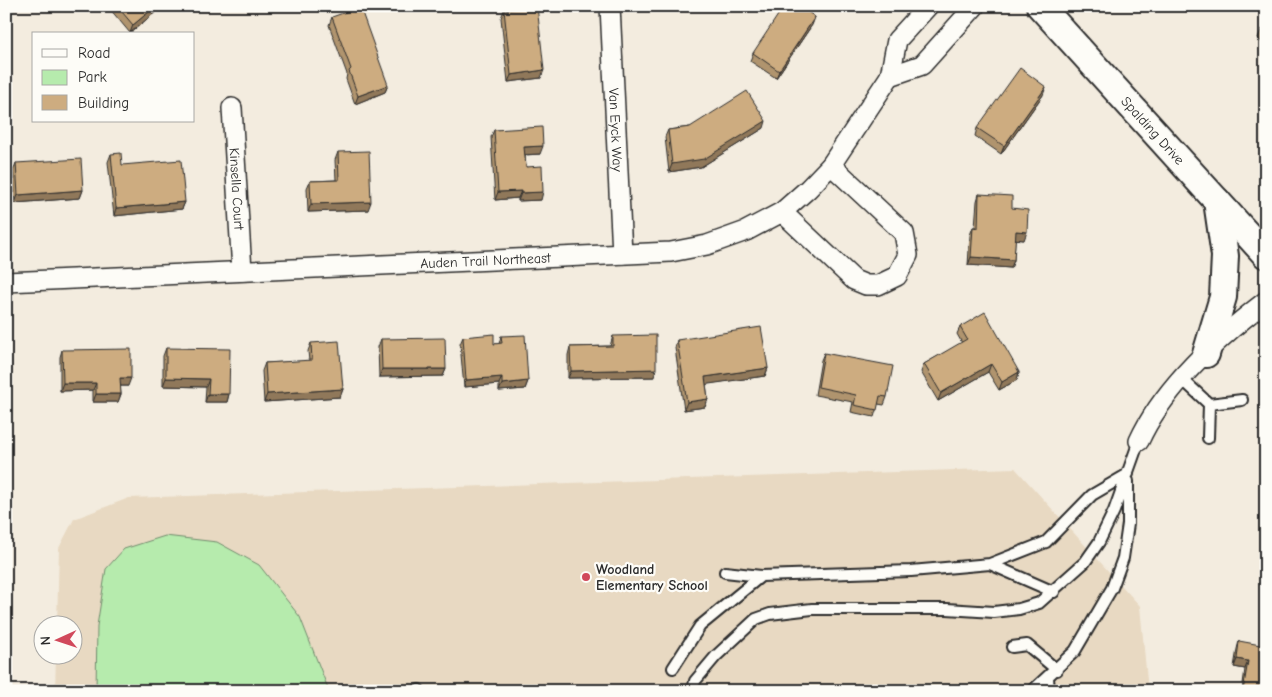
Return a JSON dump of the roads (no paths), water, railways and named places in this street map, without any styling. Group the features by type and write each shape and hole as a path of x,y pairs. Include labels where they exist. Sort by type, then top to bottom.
{"street":[{"name":"Van Eyck Way","path":"610,6 622,254"},
{"name":"Auden Trail Northeast","path":"6,282 671,252 707,245 746,232 782,212 831,165 890,76 897,40 928,6"},
{"path":"890,76 922,65 974,6"},
{"name":"Spalding Drive","path":"1040,6 1266,255"},
{"name":"Kinsella Court","path":"232,108 242,271"},
{"path":"782,212 854,280 866,285 878,285 897,276 908,255 904,233 831,165"},
{"path":"1206,354 1222,297 1226,256 1217,201"},
{"path":"1140,440 1164,398 1182,378 1266,301"}],"lane":[{"path":"1182,378 1209,404 1208,438"},
{"path":"1209,404 1242,400"},
{"path":"692,691 695,681 716,656 756,619 770,614 812,609 947,609 994,612 1019,609 1039,603 1054,592 1084,562 1099,542 1128,474 1140,440"},
{"path":"726,572 761,576 911,571 990,564 1046,542 1092,495 1128,474"},
{"path":"1032,691 1057,670 1075,651 1112,588 1123,558 1128,524 1128,474"},
{"path":"990,564 1054,592"},
{"path":"673,668 700,626 761,576"},
{"path":"1012,647 1027,645 1057,670"},
{"path":"1048,676 1049,691"}],"place":[{"name":"Woodland Elementary School","path":"586,577"}]}
